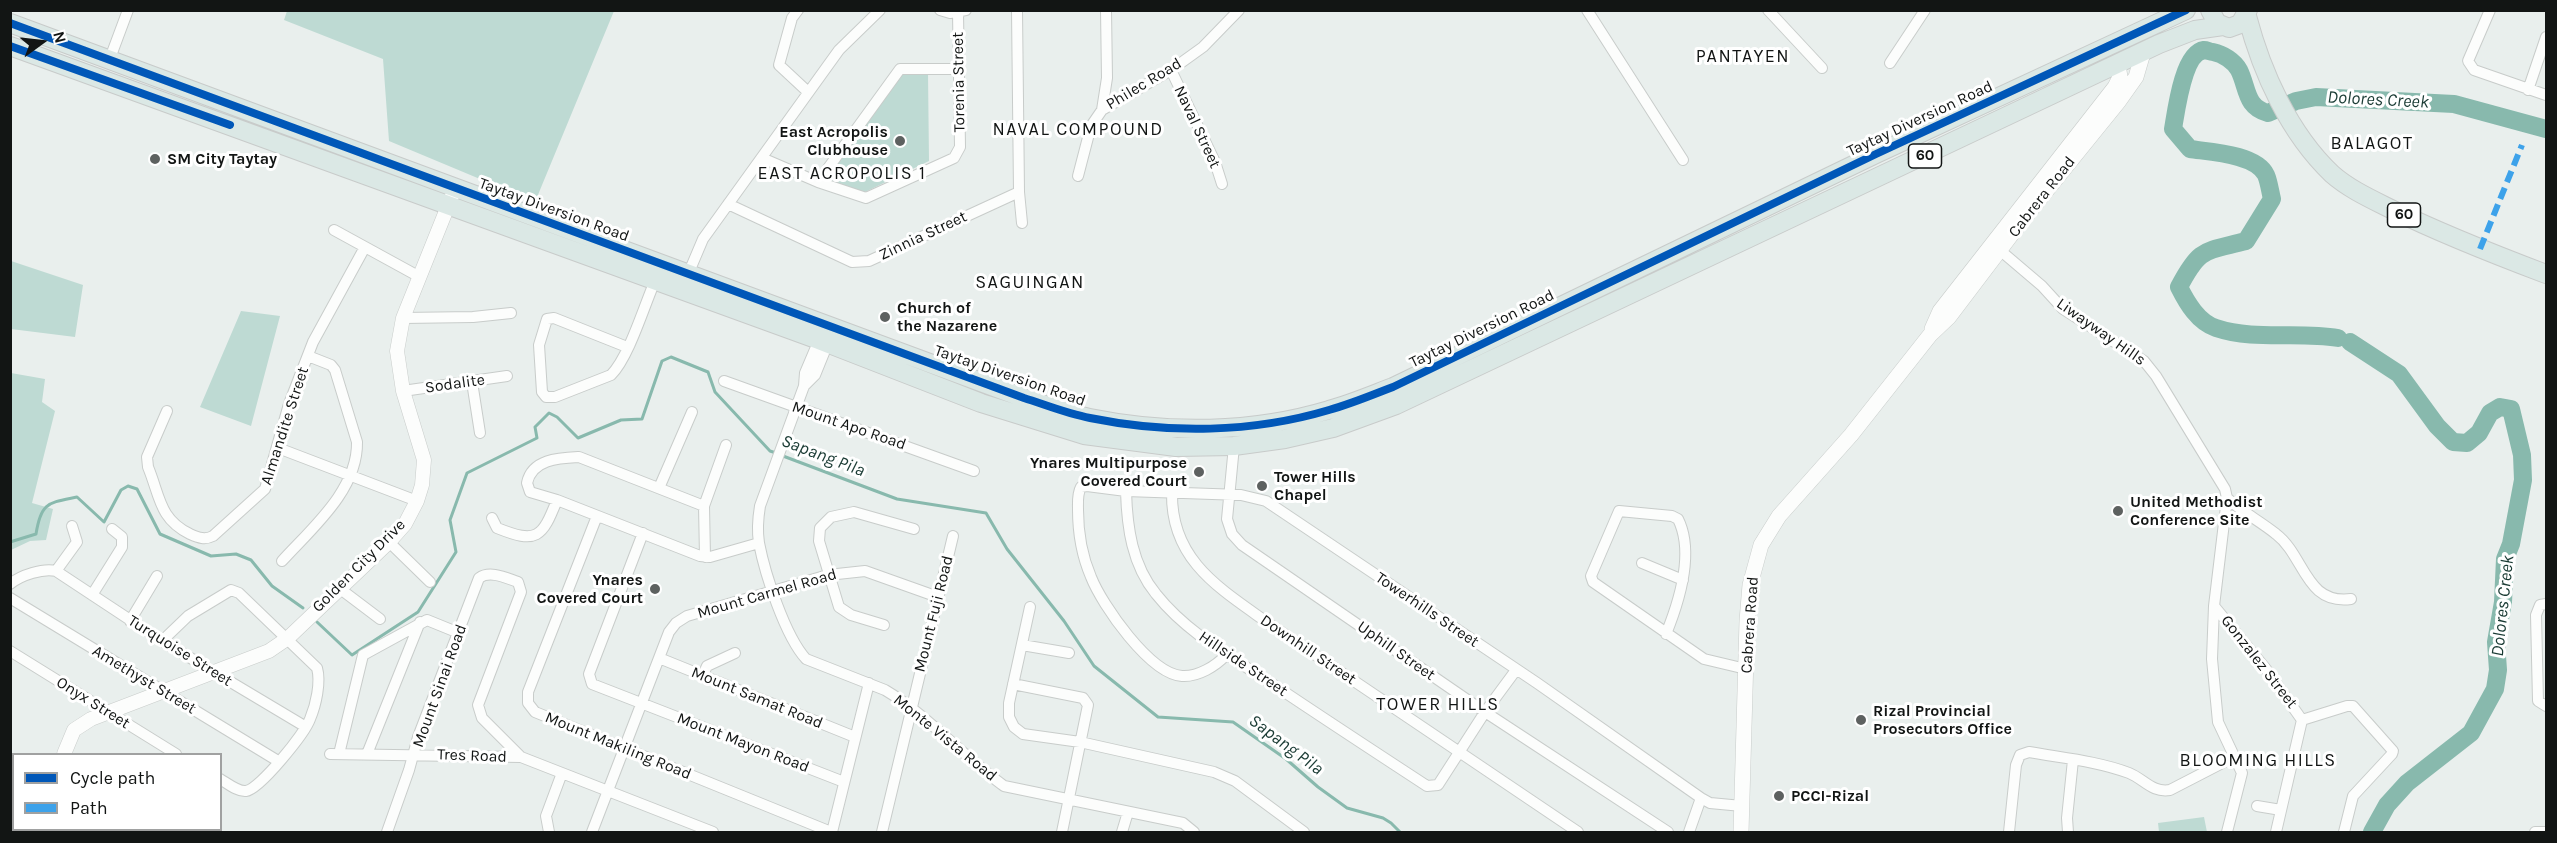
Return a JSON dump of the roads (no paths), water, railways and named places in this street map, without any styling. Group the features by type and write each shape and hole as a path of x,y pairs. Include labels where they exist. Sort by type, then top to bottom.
{"main road":[{"name":"60","path":"2210,10 2212,18 2257,51"},
{"name":"Taytay Diversion Road","path":"10,46 452,197 689,272 988,385 1088,418 1182,429 1233,428 1292,419 1328,411 1394,387 1876,154 2184,11"},
{"path":"2184,11 2198,16 2199,24 2195,30"},
{"name":"60","path":"2226,27 2240,24 2247,13"},
{"name":"60","path":"2247,13 2257,51 2289,119 2302,140 2334,176 2358,192 2433,230 2547,274"},
{"name":"Taytay Diversion Road","path":"10,23 452,197 655,281 1018,416 1084,435 1176,447 1234,446 1294,437 1362,418 1396,405 2143,53 2195,30 2226,27"},
{"name":"Cabrera Road","path":"1996,247 2136,77 2143,53"},
{"name":"Cabrera Road","path":"1741,832 1750,585 1761,545 1779,516 1851,435 1930,335 1949,317 1996,247 2115,87 2120,77 2118,65"},
{"path":"1753,215 1762,234"},
{"path":"1588,292 1597,310"},
{"path":"1233,428 1234,446"}],"street":[{"path":"109,61 128,10"},
{"path":"798,10 792,18 779,65 808,92"},
{"path":"689,272 703,239 808,92 839,50 880,10"},
{"path":"940,10 962,11"},
{"path":"1017,10 1019,192 1022,223"},
{"path":"1102,110 1107,78 1106,10"},
{"name":"Philec Road","path":"1078,176 1091,126 1102,110 1171,70 1203,47 1239,10"},
{"path":"1587,10 1683,160"},
{"path":"1768,10 1822,68"},
{"path":"1890,63 1925,10"},
{"path":"2490,10 2468,61 2474,70 2547,95"},
{"name":"Torenia Street","path":"762,158 857,197 866,198 954,158 960,147 958,69 962,11"},
{"path":"2528,90 2547,37"},
{"path":"818,182 900,69 958,69"},
{"name":"Naval Street","path":"1171,70 1215,162 1222,184"},
{"name":"Zinnia Street","path":"728,204 852,262 860,262 869,261 1019,192"},
{"name":"Golden City Drive","path":"64,753 74,730 107,711 269,651 288,638 405,524 417,501 422,485 424,460 403,391 397,351 403,318 418,276 452,197"},
{"path":"334,230 418,276"},
{"name":"Almandite Street","path":"167,411 147,457 148,467 170,521 200,538 213,536 261,494 278,448 289,404 313,342 365,247"},
{"name":"Liwayway Hills","path":"1996,247 2042,286 2063,309 2144,361 2156,376 2221,481 2226,498 2214,606 2212,659 2218,722 2242,773 2227,832"},
{"path":"627,347 554,318 547,319 539,345 542,392 546,398 555,397 611,375 617,369 627,347 655,281"},
{"path":"403,318 473,317 511,313"},
{"name":"Monte Vista Road","path":"823,342 805,373 804,386 760,506 758,519 759,543 774,591 794,642 806,659 885,690 911,706 1004,786 1183,823 1194,832"},
{"path":"282,561 333,505 349,476 357,450 357,442 335,370 331,365 308,356"},
{"name":"Sodalite","path":"403,391 507,376"},
{"name":"Mount Apo Road","path":"724,381 974,471"},
{"path":"472,382 480,434"},
{"path":"659,488 692,412"},
{"path":"705,557 704,506 726,445"},
{"name":"Uphill Street","path":"1234,446 1227,519 1232,534 1242,545 1485,712 1668,832"},
{"path":"278,448 417,501"},
{"path":"704,506 579,457 560,458 534,468 527,483 530,492 705,557 759,543"},
{"name":"Towerhills Street","path":"1226,655 1208,669 1194,675 1181,676 1166,672 1130,637 1097,591 1085,563 1078,519 1078,498 1082,487 1251,496 1266,501 1701,798 1710,802 1742,806"},
{"name":"Hillside Street","path":"1126,491 1127,514 1133,548 1143,573 1155,593 1172,612 1226,655 1427,786 1438,785 1460,753"},
{"name":"Downhill Street","path":"1172,493 1172,511 1180,540 1192,561 1206,575 1268,623 1578,832"},
{"name":"Liwayway Hills","path":"2226,498 2246,515 2277,534 2292,550 2314,588 2337,600 2351,599"},
{"path":"492,518 497,528 517,535 536,536 542,531 556,500"},
{"path":"884,625 851,615 839,607 819,541 820,528 831,517 854,512 914,529"},
{"path":"1666,634 1678,605 1683,580 1682,527 1678,519 1618,512 1591,576 1593,582 1666,634 1707,661 1746,669"},
{"name":"Mount Makiling Road","path":"597,516 528,692 528,703 535,712 831,832"},
{"path":"10,584 46,570 56,571 77,542 72,526"},
{"path":"92,595 122,547 122,537 112,529"},
{"name":"Mount Mayon Road","path":"643,533 589,674 592,684 844,782"},
{"name":"Mount Fuji Road","path":"882,832 953,536"},
{"path":"389,542 430,582"},
{"path":"1642,563 1683,580"},
{"name":"Turquoise Street","path":"56,571 162,641 306,727"},
{"name":"Mount Carmel Road","path":"593,832 669,632 676,623 687,616 828,574 865,571 938,597"},
{"name":"Mount Sinai Road","path":"387,832 418,737 479,578 490,574 518,582 521,592 478,705 482,718 521,757"},
{"path":"130,621 157,576"},
{"path":"339,588 380,620"},
{"path":"162,641 188,616 231,590 239,593 317,668 319,674 311,718 278,761 253,788 242,791 222,780"},
{"name":"Amethyst Street","path":"10,598 278,761"},
{"path":"2542,703 2536,615 2543,605"},
{"name":"Gonzalez Street","path":"2214,606 2266,669 2302,720"},
{"path":"1030,607 1012,684 1009,717 1014,727 1023,734 1080,742 1224,776 1298,831"},
{"path":"367,754 420,622 431,620 459,633"},
{"name":"Tres Road","path":"420,622 367,651 360,658 335,754 521,757 713,832"},
{"path":"1022,645 1069,653"},
{"name":"Onyx Street","path":"10,651 174,753"},
{"path":"702,676 707,666 735,653"},
{"name":"Mount Samat Road","path":"659,658 855,738"},
{"path":"1460,753 1485,712 1516,670"},
{"path":"831,832 869,683"},
{"path":"1012,684 1083,698 1088,705 1062,832"},
{"path":"2276,832 2302,720 2347,706 2356,710 2391,747 2392,754 2353,796 2344,832"},
{"path":"2009,830 2016,765 2020,755 2029,752 2111,766 2135,775 2162,792 2234,757"},
{"path":"2068,832 2067,818 2073,760"},
{"path":"549,832 546,816 562,773"},
{"path":"1689,832 1701,798"},
{"path":"2257,806 2281,810"},
{"path":"1122,832 1128,813"},
{"path":"2535,832 2547,831"}],"waterway":[{"name":"Dolores Creek","path":"2338,338 2246,334 2216,328 2198,317 2179,287 2192,264 2205,253 2246,241 2272,199 2266,175 2253,162 2232,155 2190,149 2173,129 2182,84 2191,61 2197,54 2206,50 2221,54 2231,61 2239,70 2251,102 2268,113 2296,101 2316,97 2454,104 2546,129"},
{"name":"Dolores Creek","path":"2350,342 2399,374 2437,426 2453,442 2467,443 2479,433 2490,413 2500,407 2511,409 2522,455 2523,480 2511,544 2505,559 2503,602 2496,642 2498,670 2495,689 2471,733 2407,783 2387,805 2372,832"},
{"name":"Sapang Pila","path":"317,622 352,655 418,612 456,552 450,520 467,473 537,438 535,427 549,413 557,417 578,438 621,420 642,419 662,361 671,357 708,372 715,392 770,451 776,453"},
{"name":"Sapang Pila","path":"783,456 897,499 986,513 1007,549 1064,621 1094,666 1158,717 1233,722 1286,759 1347,808 1383,818 1400,832"},
{"name":"Sapang Pila","path":"10,542 36,534 40,516 44,510 53,503 67,499 77,497 104,522 121,490 128,486 137,489 160,534 211,556 236,554 251,560 272,586 303,608"}],"place":[{"name":"East Acropolis Clubhouse","path":"900,141"},
{"name":"SM City Taytay","path":"155,159"},
{"name":"Church of the Nazarene","path":"885,317"},
{"name":"Ynares Multipurpose Covered Court","path":"1199,472"},
{"name":"Tower Hills Chapel","path":"1262,486"},
{"name":"United Methodist Conference Site","path":"2118,511"},
{"name":"Ynares Covered Court","path":"655,589"},
{"name":"Rizal Provincial Prosecutors Office","path":"1861,720"},
{"name":"PCCI-Rizal","path":"1779,796"}],"district":[{"name":"PANTAYEN","path":"1743,57"},
{"name":"NAVAL COMPOUND","path":"1078,130"},
{"name":"BALAGOT","path":"2372,144"},
{"name":"EAST ACROPOLIS 1","path":"842,174"},
{"name":"SAGUINGAN","path":"1030,283"},
{"name":"TOWER HILLS","path":"1438,705"},
{"name":"BLOOMING HILLS","path":"2258,761"}]}
